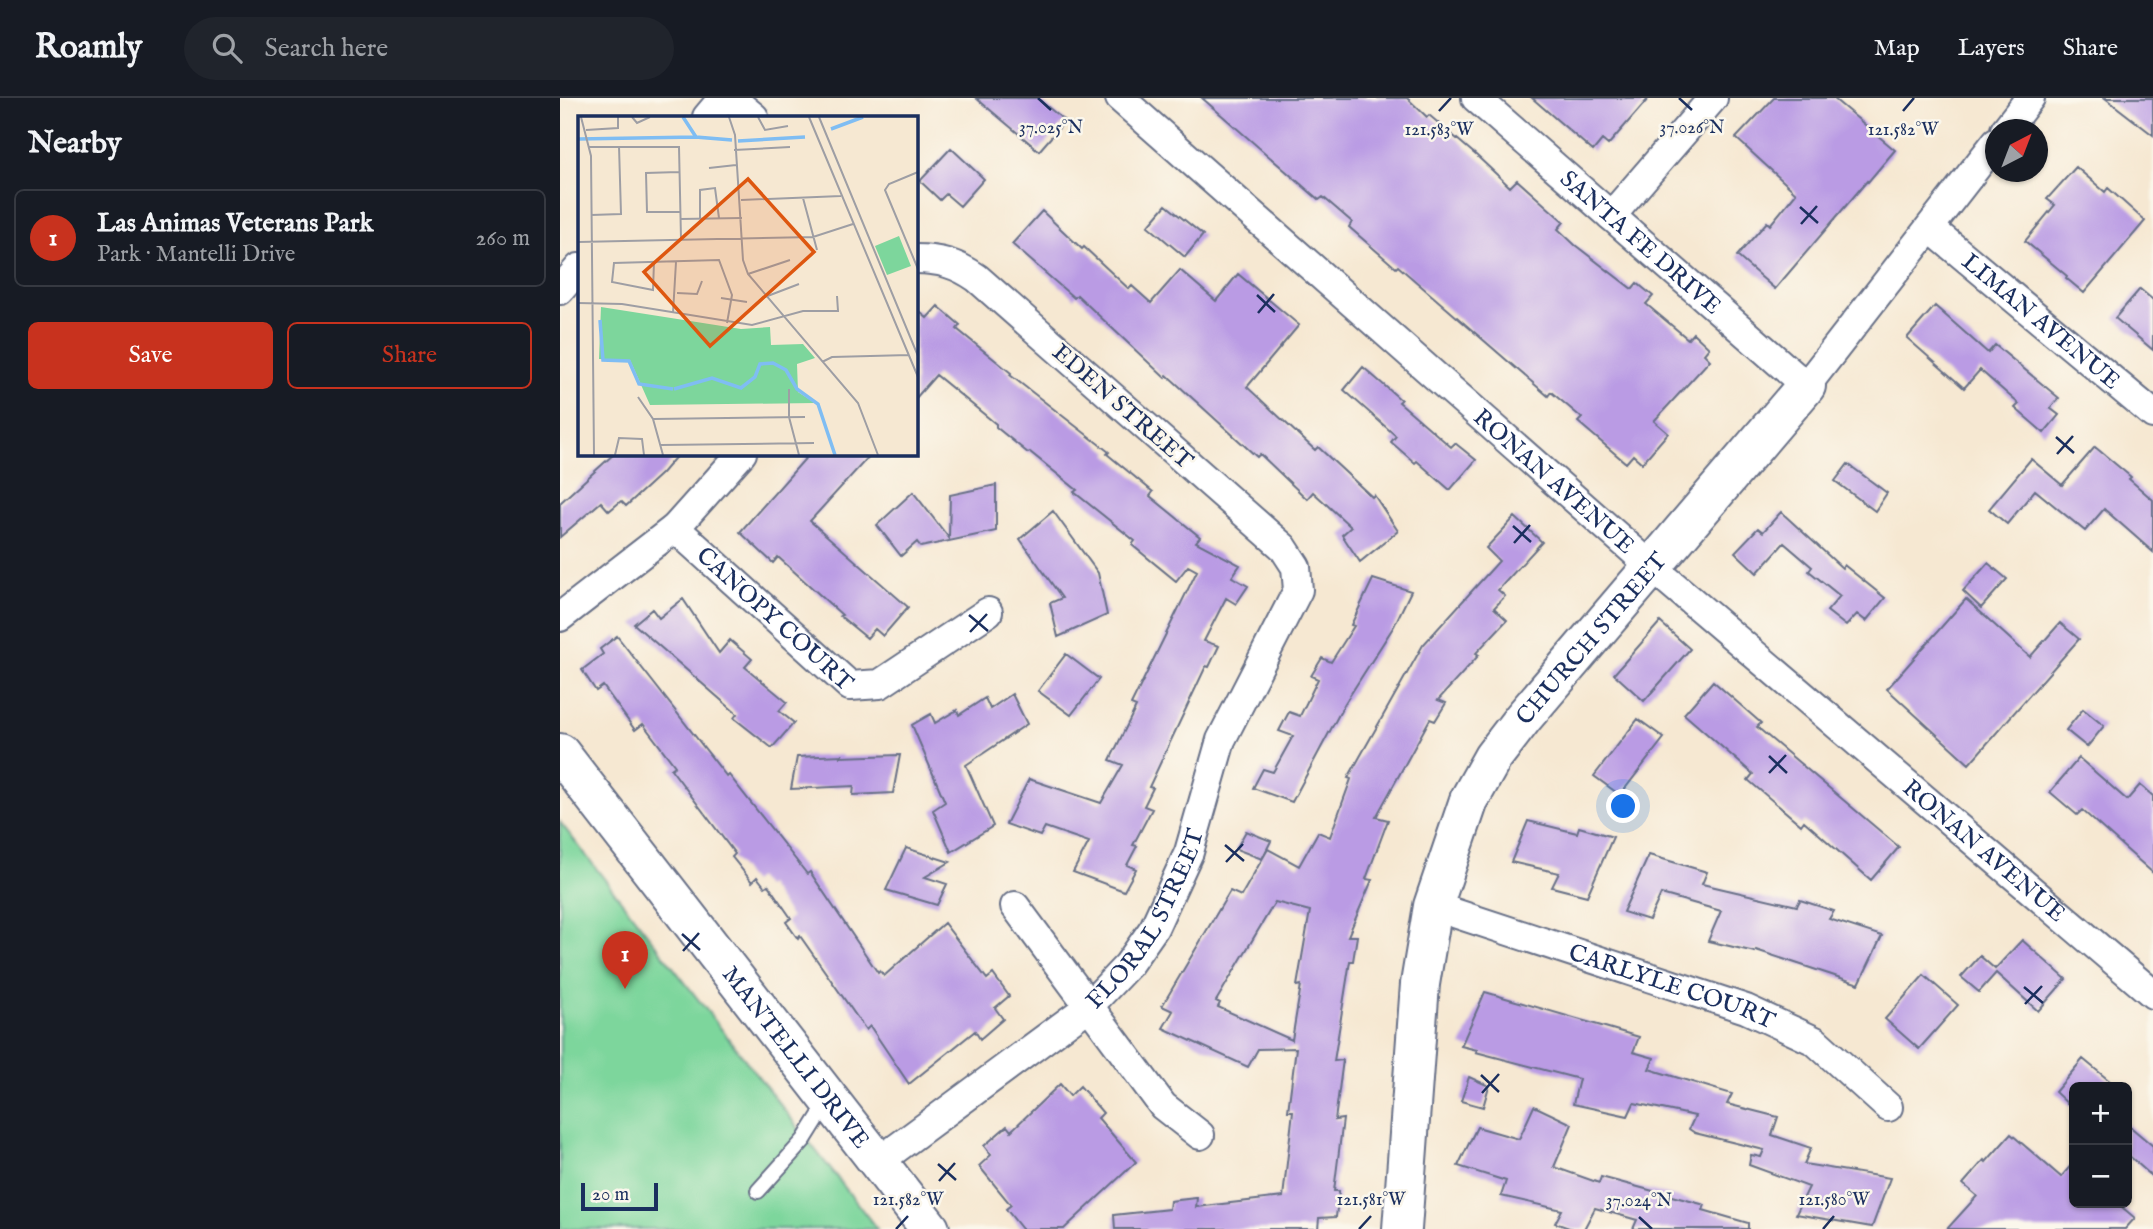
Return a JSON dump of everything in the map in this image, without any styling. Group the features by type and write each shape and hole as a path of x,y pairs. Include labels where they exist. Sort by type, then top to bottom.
{"street":[{"path":"708,116 723,98"},
{"path":"731,98 753,116"},
{"name":"RONAN AVENUE","path":"1121,98 1652,567 2153,994"},
{"name":"SANTA FE DRIVE","path":"1476,98 1806,386"},
{"path":"1611,216 1713,98"},
{"path":"2013,119 2029,98"},
{"name":"CHURCH STREET","path":"1402,1229 1420,984 1433,906 1469,800 1493,757 1523,718 1806,386 1985,156"},
{"name":"LIMAN AVENUE","path":"1930,228 2153,414"},
{"name":"EDEN STREET","path":"917,259 935,259 959,266 977,278 1283,547 1296,567 1298,590"},
{"path":"560,290 578,269"},
{"path":"560,617 675,528 740,455"},
{"name":"CANOPY COURT","path":"675,528 849,686 880,684 988,612"},
{"name":"FLORAL STREET","path":"878,1162 1088,1007 1128,965 1154,928 1189,852 1221,740 1298,590"},
{"name":"MANTELLI DRIVE","path":"560,752 930,1229"},
{"path":"1014,906 1163,1106 1200,1135"},
{"name":"CARLYLE COURT","path":"1433,906 1746,1009 1815,1041 1888,1107"}],"lane":[{"path":"758,1191 804,1140 829,1099"}],"green space":[{"path":"560,822 877,1229 560,1229"}],"building":[{"path":"976,98 1037,98 1065,121 1039,151"},
{"path":"1202,98 1407,98 1510,187 1517,180 1564,222 1558,229 1575,245 1632,289 1637,283 1653,296 1646,304 1688,339 1693,333 1709,348 1704,354 1710,360 1654,421 1668,433 1642,463 1633,455 1626,463 1578,422 1582,418 1551,392 1548,396 1398,266 1396,268 1349,227 1352,222 1323,197 1319,200"},
{"path":"1532,98 1649,98 1608,145 1602,140 1593,151"},
{"path":"1774,98 1833,98 1895,150 1775,289 1737,256 1767,222 1770,225 1796,193 1736,138"},
{"path":"2105,98 2153,98 2153,135"},
{"path":"951,148 984,179 960,206 946,194 940,200 920,181"},
{"path":"2076,167 2105,192 2108,188 2145,221 2084,293 2025,241 2055,205 2047,199"},
{"path":"1166,205 1203,235 1185,257 1148,226"},
{"path":"1042,211 1129,289 1132,286 1151,303 1180,270 1216,301 1238,274 1299,325 1247,387 1315,450 1318,447 1372,497 1374,495 1398,531 1360,562 1342,535 1351,527 1313,492 1307,499 1260,454 1257,457 1167,375 1165,378 1077,295 1074,298 1012,244"},
{"path":"2140,289 2153,300 2153,350 2115,318"},
{"path":"938,306 960,325 957,329 1011,373 1010,375 1109,452 1107,454 1153,492 1150,496 1200,537 1196,542 1240,565 1232,577 1248,586 1236,604 1226,598 1204,641 1219,646 1209,667 1206,666 1149,787 1153,788 1144,806 1152,809 1133,845 1137,846 1127,865 1136,869 1124,891 1073,872 1089,842 1045,827 1040,836 1006,824 1029,779 1101,803 1123,765 1110,760 1136,707 1131,705 1197,571 1188,566 1176,581 1132,545 1135,541 1074,492 1077,490 996,427 996,424 936,375 917,397 917,310 927,318"},
{"path":"1935,306 1988,353 1995,345 2059,398 2050,408 2059,415 2044,433 2015,408 2019,404 1980,370 1964,388 1907,338"},
{"path":"1363,367 1451,447 1455,443 1476,460 1450,490 1391,442 1396,436 1344,390"},
{"path":"2095,447 2131,477 2129,479 2153,500 2153,552 2104,509 2085,531 2035,490 2007,524 1989,509 2031,459 2062,485"},
{"path":"613,455 677,455 626,506 621,501 609,511 601,502 560,537 560,503"},
{"path":"808,455 870,455 810,521 908,607 883,636 875,629 867,638 778,557 773,563 740,532"},
{"path":"1848,464 1887,493 1875,511 1835,481"},
{"path":"996,485 996,531 921,547 917,542 901,556 877,525 913,492 949,538 950,495"},
{"path":"1053,511 1098,573 1107,615 1058,637 1050,603 1062,598 1020,539"},
{"path":"1781,512 1842,568 1844,565 1885,598 1866,621 1857,614 1846,626 1827,611 1840,596 1809,571 1812,567 1784,543 1757,573 1735,552 1758,528 1763,532"},
{"path":"1515,517 1542,542 1498,590 1505,596 1494,608 1507,620 1438,700 1446,703 1435,721 1430,719 1376,817 1388,820 1366,879 1372,880 1348,936 1357,936 1353,961 1350,961 1334,1061 1343,1060 1335,1120 1343,1119 1334,1191 1339,1191 1336,1217 1319,1218 1318,1229 1115,1229 1114,1215 1169,1209 1170,1201 1197,1198 1196,1207 1283,1197 1293,1111 1288,1111 1296,1048 1258,1049 1248,1067 1163,1028 1173,1011 1162,1006 1230,891 1241,896 1268,849 1299,866 1318,832 1330,837 1351,779 1348,778 1423,645 1499,561 1486,548","holes":["1275,902 1310,911 1297,986 1301,985 1292,1040 1218,1007 1220,1003 1216,1001"]},
{"path":"1988,563 2007,579 1981,608 1963,591"},
{"path":"1373,579 1411,591 1394,626 1345,703 1292,802 1253,788 1263,769 1273,772 1293,736 1279,731 1289,712 1300,716 1318,679 1311,676 1322,658 1331,662 1354,626 1351,625"},
{"path":"683,599 719,653 730,640 752,659 745,667 787,702 779,711 794,723 772,748 734,718 737,714 634,624 652,609 659,618"},
{"path":"1966,599 2030,657 2060,623 2079,639 1969,764 1887,689"},
{"path":"1660,622 1690,649 1644,701 1614,674"},
{"path":"617,636 727,777 729,775 807,874 810,872 878,973 880,971 884,976 944,923 987,979 993,974 1009,996 995,1008 1003,1019 980,1039 975,1031 909,1084 870,1026 866,1030 800,936 798,939 786,922 791,918 768,885 765,887 757,877 752,882 732,857 735,854 671,769 675,766 643,724 635,730 603,686 596,691 582,670 603,654 600,649"},
{"path":"1066,654 1099,679 1071,715 1038,691"},
{"path":"1713,681 1761,723 1757,727 1899,847 1871,880 1804,821 1801,825 1748,780 1753,774 1684,714"},
{"path":"1012,694 1027,724 966,765 993,826 951,852 933,810 945,802 912,725 931,714 935,723 957,710 959,715 985,698 990,709"},
{"path":"2083,709 2104,726 2087,747 2066,730"},
{"path":"1638,719 1664,738 1620,795 1594,776"},
{"path":"842,755 841,757 900,755 893,793 853,795 854,786 791,789 797,757"},
{"path":"2079,758 2127,800 2140,785 2153,796 2153,873 2082,810 2077,815 2050,792"},
{"path":"1528,821 1577,833 1579,827 1613,837 1587,896 1552,887 1559,873 1511,862"},
{"path":"1246,831 1271,841 1262,859 1236,849"},
{"path":"906,848 950,862 925,877 947,884 937,905 886,890"},
{"path":"1649,855 1707,872 1702,884 1797,906 1800,900 1834,911 1829,919 1882,936 1859,984 1756,950 1755,952 1708,941 1721,911 1661,894 1649,920 1623,912"},
{"path":"2022,940 2066,979 2038,1011 1996,973 1979,992 1961,977 1980,956 1995,969"},
{"path":"1924,975 1958,1005 1919,1049 1885,1019"},
{"path":"1485,992 1639,1037 1633,1052 1654,1058 1649,1069 1732,1094 1727,1104 1778,1117 1772,1135 1811,1148 1804,1164 1890,1178 1872,1227 1796,1214 1809,1187 1749,1165 1751,1155 1761,1157 1764,1150 1695,1133 1689,1129 1695,1116 1634,1103 1628,1116 1573,1104 1579,1079 1461,1046"},
{"path":"2083,1059 2111,1082 2069,1082 2069,1105 2055,1092"},
{"path":"1469,1077 1489,1086 1483,1107 1461,1101"},
{"path":"1060,1084 1070,1096 1080,1086 1103,1113 1098,1118 1136,1162 1064,1229 1022,1229 1006,1209 1011,1205 979,1166 991,1155 984,1146 1007,1126 1011,1131"},
{"path":"1534,1106 1572,1124 1554,1167 1599,1183 1601,1177 1705,1205 1703,1210 1748,1223 1748,1229 1633,1229 1637,1220 1595,1208 1584,1229 1572,1229 1555,1223 1562,1210 1501,1196 1506,1181 1458,1166 1477,1127 1519,1139"},
{"path":"2132,1128 2153,1146 2153,1177 2132,1158"},
{"path":"2011,1134 2061,1177 2069,1168 2069,1208 2123,1208 2135,1218 2125,1229 1947,1229 1977,1196 1963,1184 1984,1160 1986,1162"}],"place":[{"name":"Las Animas Veterans Park","path":"625,989"}]}
